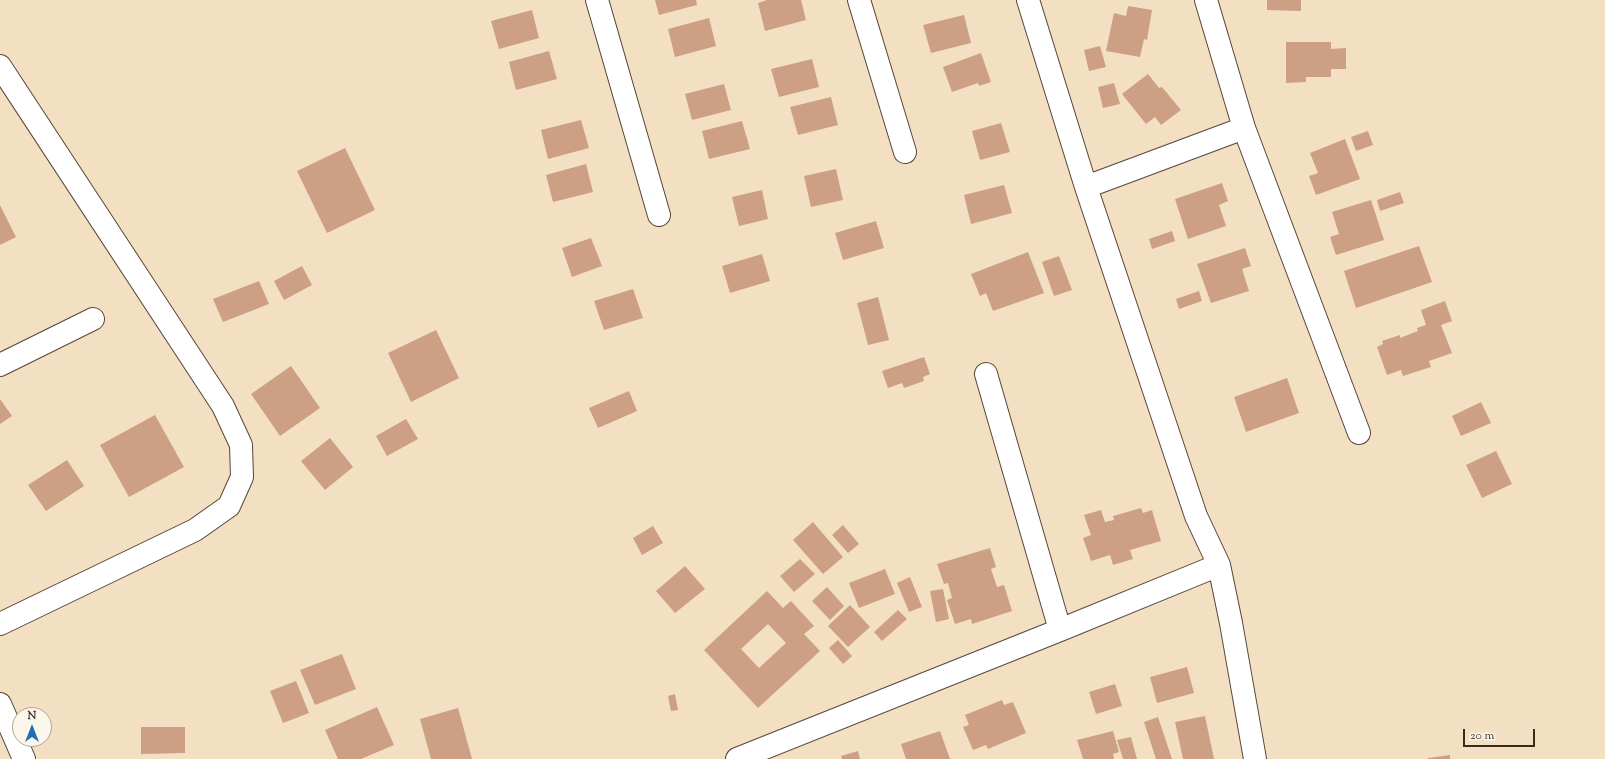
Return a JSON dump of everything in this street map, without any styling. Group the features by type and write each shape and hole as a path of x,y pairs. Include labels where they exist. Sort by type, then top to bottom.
{"street":[{"path":"597,0 659,215"},
{"path":"859,0 905,152"},
{"path":"1028,0 1086,188 1196,516 1219,565 1231,623 1254,759"},
{"path":"1206,0 1244,128 1359,433"},
{"path":"0,66 223,406 241,445 242,477 229,506 195,530 0,624"},
{"path":"1086,188 1244,128"},
{"path":"0,365 93,319"},
{"path":"986,374 1060,630"},
{"path":"737,759 1219,565"},
{"path":"0,704 24,759"}],"building":[{"path":"655,0 696,0 697,5 659,15"},
{"path":"767,0 801,0 806,20 765,31 758,3"},
{"path":"1267,0 1301,0 1301,11 1267,10"},
{"path":"1128,6 1152,10 1147,40 1144,39 1140,57 1106,51 1114,13 1126,16"},
{"path":"532,10 539,38 499,49 491,21"},
{"path":"964,15 971,43 931,53 923,25"},
{"path":"709,18 716,46 675,57 668,29"},
{"path":"1286,42 1331,42 1331,49 1346,48 1346,69 1331,69 1331,77 1306,77 1306,82 1286,83"},
{"path":"1100,46 1106,67 1089,71 1084,50"},
{"path":"549,51 557,79 516,90 509,62"},
{"path":"981,53 991,82 979,86 978,83 952,92 943,67"},
{"path":"812,59 819,87 779,97 771,69"},
{"path":"1148,74 1159,88 1162,87 1181,110 1161,125 1155,117 1146,124 1122,94"},
{"path":"1114,83 1120,104 1103,108 1098,87"},
{"path":"724,84 731,110 692,120 685,94"},
{"path":"831,97 838,125 798,135 790,107"},
{"path":"581,120 589,148 548,159 541,130"},
{"path":"742,121 750,149 709,159 702,131"},
{"path":"1001,123 1010,152 980,160 972,131"},
{"path":"1368,131 1373,145 1356,151 1351,137"},
{"path":"1345,139 1360,179 1316,195 1309,176 1318,173 1310,153"},
{"path":"345,148 375,210 327,233 297,171"},
{"path":"586,164 593,192 553,202 546,175"},
{"path":"836,169 843,200 811,207 804,176"},
{"path":"1222,183 1228,201 1219,205 1226,226 1188,239 1175,199"},
{"path":"1004,185 1012,213 971,224 964,195"},
{"path":"762,190 768,219 739,226 732,197"},
{"path":"1400,192 1404,203 1380,211 1377,200"},
{"path":"1371,200 1384,240 1336,255 1330,237 1339,234 1332,212"},
{"path":"0,205 16,237 0,245"},
{"path":"876,221 884,248 843,260 835,233"},
{"path":"1172,231 1175,241 1152,249 1149,239"},
{"path":"591,238 602,266 572,277 562,248"},
{"path":"1419,246 1432,282 1356,308 1344,271"},
{"path":"1245,248 1251,266 1242,269 1249,291 1211,303 1197,264"},
{"path":"1028,252 1044,293 993,311 986,293 980,296 971,274"},
{"path":"762,254 770,281 730,293 722,266"},
{"path":"1059,256 1072,290 1054,296 1042,262"},
{"path":"302,266 312,285 284,300 274,281"},
{"path":"259,281 269,304 223,322 213,299"},
{"path":"633,289 643,318 604,330 594,301"},
{"path":"1199,291 1202,301 1179,309 1176,299"},
{"path":"878,297 889,340 868,345 857,303"},
{"path":"1445,301 1452,321 1441,325 1452,353 1429,361 1431,367 1403,376 1401,370 1387,375 1377,347 1383,344 1382,341 1400,335 1400,338 1418,331 1417,328 1426,325 1421,310"},
{"path":"436,330 459,378 411,402 388,353"},
{"path":"924,357 930,374 923,377 924,381 904,388 902,383 888,388 882,371"},
{"path":"291,366 320,408 280,436 251,394"},
{"path":"1287,378 1299,413 1246,432 1234,397"},
{"path":"629,391 637,411 598,428 589,408"},
{"path":"0,399 12,416 0,424"},
{"path":"1481,402 1491,423 1461,436 1452,416"},
{"path":"155,415 184,467 129,497 100,445"},
{"path":"406,419 418,439 387,456 376,436"},
{"path":"330,438 353,467 325,490 301,461"},
{"path":"1496,451 1512,484 1482,498 1466,465"},
{"path":"67,460 84,486 46,511 28,485"},
{"path":"1141,508 1143,513 1152,510 1161,541 1130,550 1133,559 1113,565 1110,555 1091,561 1083,538 1091,535 1084,515 1101,510 1105,522 1114,520 1113,516"},
{"path":"813,522 843,557 823,574 793,540"},
{"path":"843,525 859,544 848,553 832,535"},
{"path":"653,526 663,543 642,555 633,538"},
{"path":"990,548 996,567 991,569 997,587 1004,585 1012,611 972,624 971,619 955,624 947,600 952,598 948,583 944,584 937,564"},
{"path":"800,559 815,574 794,592 780,576"},
{"path":"685,566 705,589 675,613 656,591"},
{"path":"885,569 895,594 859,608 849,583"},
{"path":"910,577 922,607 909,612 897,583"},
{"path":"827,587 844,606 830,620 812,601"},
{"path":"943,589 949,619 936,622 930,591"},
{"path":"767,591 783,608 791,601 814,626 804,634 820,651 758,708 704,650","holes":["768,624 786,643 759,668 741,649"]},
{"path":"850,605 870,627 848,647 828,626"},
{"path":"898,610 907,619 882,641 874,632"},
{"path":"838,640 852,656 843,664 829,648"},
{"path":"342,654 356,689 315,705 300,670"},
{"path":"1187,667 1194,693 1157,703 1150,677"},
{"path":"296,681 309,713 283,723 270,691"},
{"path":"1115,684 1122,706 1096,714 1089,692"},
{"path":"675,694 678,710 671,711 668,696"},
{"path":"1002,700 1004,705 1013,702 1026,733 988,749 986,745 973,750 963,727 969,725 965,715"},
{"path":"377,707 394,745 361,759 338,759 325,730"},
{"path":"458,708 472,759 431,759 420,719"},
{"path":"1205,716 1214,759 1183,759 1175,722"},
{"path":"1158,717 1172,759 1156,759 1144,722"},
{"path":"141,727 185,727 185,753 141,754"},
{"path":"940,731 950,759 906,759 901,744"},
{"path":"1113,731 1119,752 1113,754 1114,759 1083,759 1077,740"},
{"path":"1131,737 1137,759 1123,759 1117,740"},
{"path":"858,751 860,759 842,759 841,756"},
{"path":"1450,755 1450,759 1428,759 1428,758"}]}
